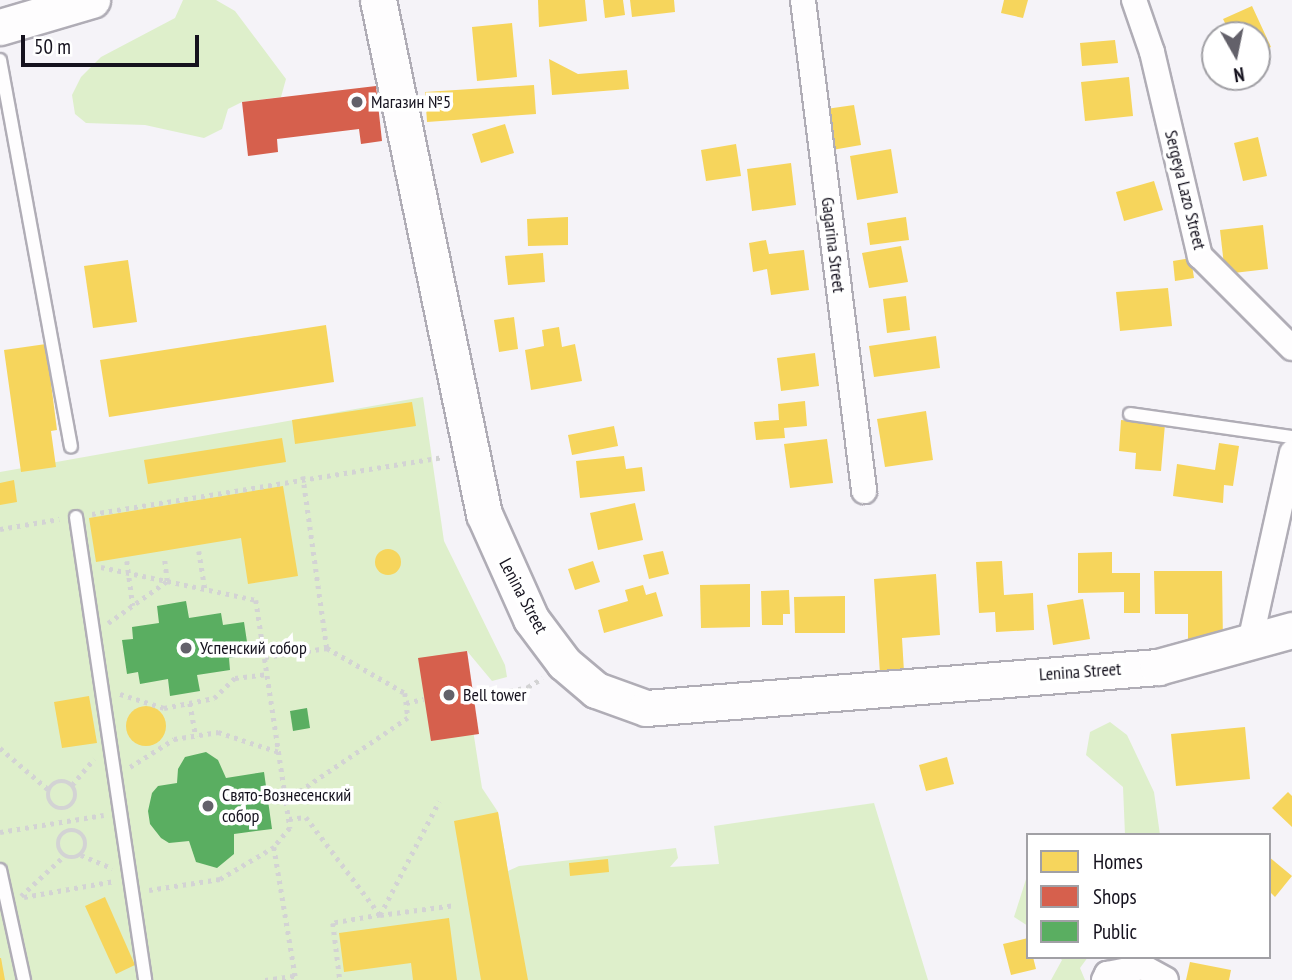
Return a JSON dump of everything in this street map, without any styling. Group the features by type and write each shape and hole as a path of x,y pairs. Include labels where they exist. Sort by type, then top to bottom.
{"main road":[{"path":"0,27 32,7 92,0"},
{"name":"Lenina Street","path":"377,0 484,514 506,570 531,619 564,663 596,690 646,708 1158,667 1292,630"}],"street":[{"name":"Gagarina Street","path":"803,0 864,491"},
{"name":"Sergeya Lazo Street","path":"1134,0 1152,52 1200,256 1292,348"},
{"path":"1250,642 1292,453"},
{"path":"1104,980 1107,974 1143,967 1166,980"}],"lane":[{"path":"0,60 71,447"},
{"path":"1130,414 1292,437"},
{"path":"76,517 99,688 145,980"},
{"path":"0,870 24,980"}],"path":[{"path":"0,529 303,476 471,452"},
{"path":"303,476 327,648"},
{"path":"199,551 205,589"},
{"path":"164,556 167,581"},
{"path":"127,561 133,606"},
{"path":"83,569 99,567 257,600 268,674 290,828 274,847 220,879 131,893"},
{"path":"91,626 107,624 167,581"},
{"path":"265,657 327,648 405,693 408,718 286,801"},
{"path":"473,692 493,694 528,687 564,663"},
{"path":"99,688 164,708 214,698 235,678 268,674"},
{"path":"406,703 424,699"},
{"path":"190,703 196,736"},
{"path":"113,778 174,739 218,732 279,752"},
{"path":"72,785 108,742"},
{"path":"0,748 49,790 51,803 65,808"},
{"path":"49,790 59,781 72,785"},
{"path":"65,808 76,797 72,785"},
{"path":"380,915 439,801"},
{"path":"65,808 69,831"},
{"path":"0,832 119,813"},
{"path":"289,819 306,817 380,915"},
{"path":"69,831 84,838 80,855"},
{"path":"64,856 59,840 69,831"},
{"path":"265,980 296,978 274,847"},
{"path":"19,898 64,856 80,855 128,876"},
{"path":"5,900 128,876"},
{"path":"340,980 333,923 455,905"}],"green space":[{"path":"183,0 216,0 235,11 286,79 281,97 242,102 228,109 222,129 204,138 145,125 86,123 75,114 72,95 81,77 101,57 175,18"},
{"path":"423,397 444,541 505,665 507,677 492,681 467,651 461,652 482,788 498,812 508,871 519,866 676,848 678,858 670,867 719,864 714,826 874,803 928,980 0,980 0,472"},
{"path":"1110,722 1127,735 1154,792 1160,833 1125,833 1123,787 1086,755 1090,732"},
{"path":"1026,879 1026,925 1014,917"},
{"path":"1087,959 1080,968 1085,980 1051,980 1062,960"}],"building: Homes":[{"path":"538,0 585,0 587,21 539,27"},
{"path":"603,0 623,0 625,15 605,18"},
{"path":"630,0 674,0 675,12 632,17"},
{"path":"1004,0 1028,0 1023,18 1001,13"},
{"path":"1252,6 1259,21 1224,21 1223,19"},
{"path":"512,23 517,77 477,81 472,27"},
{"path":"1115,40 1118,63 1082,66 1080,43"},
{"path":"549,59 578,74 627,70 629,89 552,95"},
{"path":"1129,77 1133,116 1085,121 1081,82"},
{"path":"534,85 536,114 427,122 425,92"},
{"path":"854,105 861,145 832,150 826,109"},
{"path":"505,124 514,153 481,163 472,134"},
{"path":"1258,137 1267,176 1243,181 1234,143"},
{"path":"736,144 741,176 706,181 701,150"},
{"path":"891,149 898,193 857,200 850,156"},
{"path":"791,163 796,205 752,211 747,169"},
{"path":"1154,181 1163,210 1124,221 1116,192"},
{"path":"568,217 568,245 528,246 527,219"},
{"path":"906,217 909,240 870,245 867,223"},
{"path":"1263,225 1268,269 1225,274 1220,230"},
{"path":"766,240 769,254 804,250 809,290 771,295 767,269 753,272 749,243"},
{"path":"901,246 908,282 869,288 862,253"},
{"path":"543,253 545,282 508,285 505,256"},
{"path":"1191,258 1194,278 1175,281 1173,261"},
{"path":"128,260 137,322 93,328 84,266"},
{"path":"1168,288 1172,326 1120,331 1116,292"},
{"path":"906,296 910,330 887,333 883,299"},
{"path":"514,317 518,349 499,352 494,320"},
{"path":"326,325 334,382 109,417 100,360"},
{"path":"559,327 562,347 575,344 582,381 531,390 525,350 544,346 542,330"},
{"path":"936,336 940,368 874,377 869,346"},
{"path":"46,344 57,430 51,431 56,467 21,472 4,350"},
{"path":"815,353 819,386 781,391 777,358"},
{"path":"805,401 807,426 784,428 785,438 756,440 754,422 779,420 778,404"},
{"path":"412,402 416,426 295,444 292,420"},
{"path":"926,411 933,460 885,467 877,419"},
{"path":"1121,420 1165,424 1161,471 1135,469 1136,453 1119,451"},
{"path":"614,426 618,446 572,455 568,435"},
{"path":"282,438 286,462 148,484 144,460"},
{"path":"827,439 833,483 790,488 784,444"},
{"path":"1219,443 1239,446 1233,486 1224,485 1223,503 1173,496 1177,464 1215,470"},
{"path":"624,456 626,469 642,467 645,491 580,498 576,461"},
{"path":"14,480 17,502 0,505 0,483"},
{"path":"283,486 298,576 248,584 241,538 96,562 89,518"},
{"path":"635,503 643,540 598,550 590,513"},
{"path":"388,549 397,553 401,562 397,571 388,575 379,571 375,562 379,553"},
{"path":"663,551 669,574 649,579 643,555"},
{"path":"1112,552 1112,573 1140,573 1140,613 1124,613 1124,592 1078,593 1078,553"},
{"path":"593,561 600,582 575,590 568,569"},
{"path":"1002,561 1004,595 1033,593 1034,630 996,632 995,612 979,613 976,562"},
{"path":"1154,571 1222,571 1223,643 1188,644 1188,614 1155,614"},
{"path":"936,574 940,635 902,638 904,672 880,674 874,579"},
{"path":"750,584 750,627 701,628 700,585"},
{"path":"643,585 646,595 656,592 663,616 604,633 598,610 628,601 625,590"},
{"path":"789,590 790,614 783,614 783,625 762,625 761,591"},
{"path":"845,596 845,633 795,633 794,597"},
{"path":"1083,599 1090,639 1053,645 1047,605"},
{"path":"89,696 97,743 62,748 54,702"},
{"path":"146,706 154,707 160,712 165,718 165,734 160,740 154,745 146,746 138,745 132,740 127,734 126,726 127,718 132,712 138,707"},
{"path":"1245,727 1250,779 1176,786 1171,734"},
{"path":"947,757 954,784 926,791 919,765"},
{"path":"1288,792 1292,796 1292,827 1272,808"},
{"path":"498,812 528,980 481,980 454,821"},
{"path":"608,859 609,872 570,876 569,863"},
{"path":"1271,859 1292,876 1275,897 1271,893"},
{"path":"105,897 135,965 116,974 85,906"},
{"path":"449,918 457,980 413,980 411,963 344,972 339,933"},
{"path":"1026,938 1026,959 1034,959 1036,969 1011,975 1003,944"},
{"path":"1,958 5,980 0,980"},
{"path":"1190,962 1231,970 1229,980 1186,980"}],"building: Shops":[{"path":"376,86 382,141 361,144 359,129 277,139 278,152 248,156 242,102"},
{"name":"Bell tower","path":"467,651 479,734 431,741 418,658"}],"building: Public":[{"name":"Успенский собор","path":"186,601 189,618 221,613 223,625 244,622 249,655 229,658 230,670 197,675 200,691 170,696 168,679 140,684 138,672 127,674 122,640 133,639 132,627 159,623 157,606"},
{"path":"307,708 310,728 293,731 290,711"},
{"name":"Свято-Вознесенский собор","path":"206,752 218,760 226,778 264,772 272,829 234,834 234,854 217,868 196,862 189,841 169,843 161,838 150,824 148,811 152,793 158,786 177,783 178,769 185,757"}],"place":[{"name":"Магазин №5","path":"357,102"},
{"name":"Успенский собор","path":"186,648"},
{"name":"Bell tower","path":"449,695"},
{"name":"Свято-Вознесенский собор","path":"208,806"}]}
